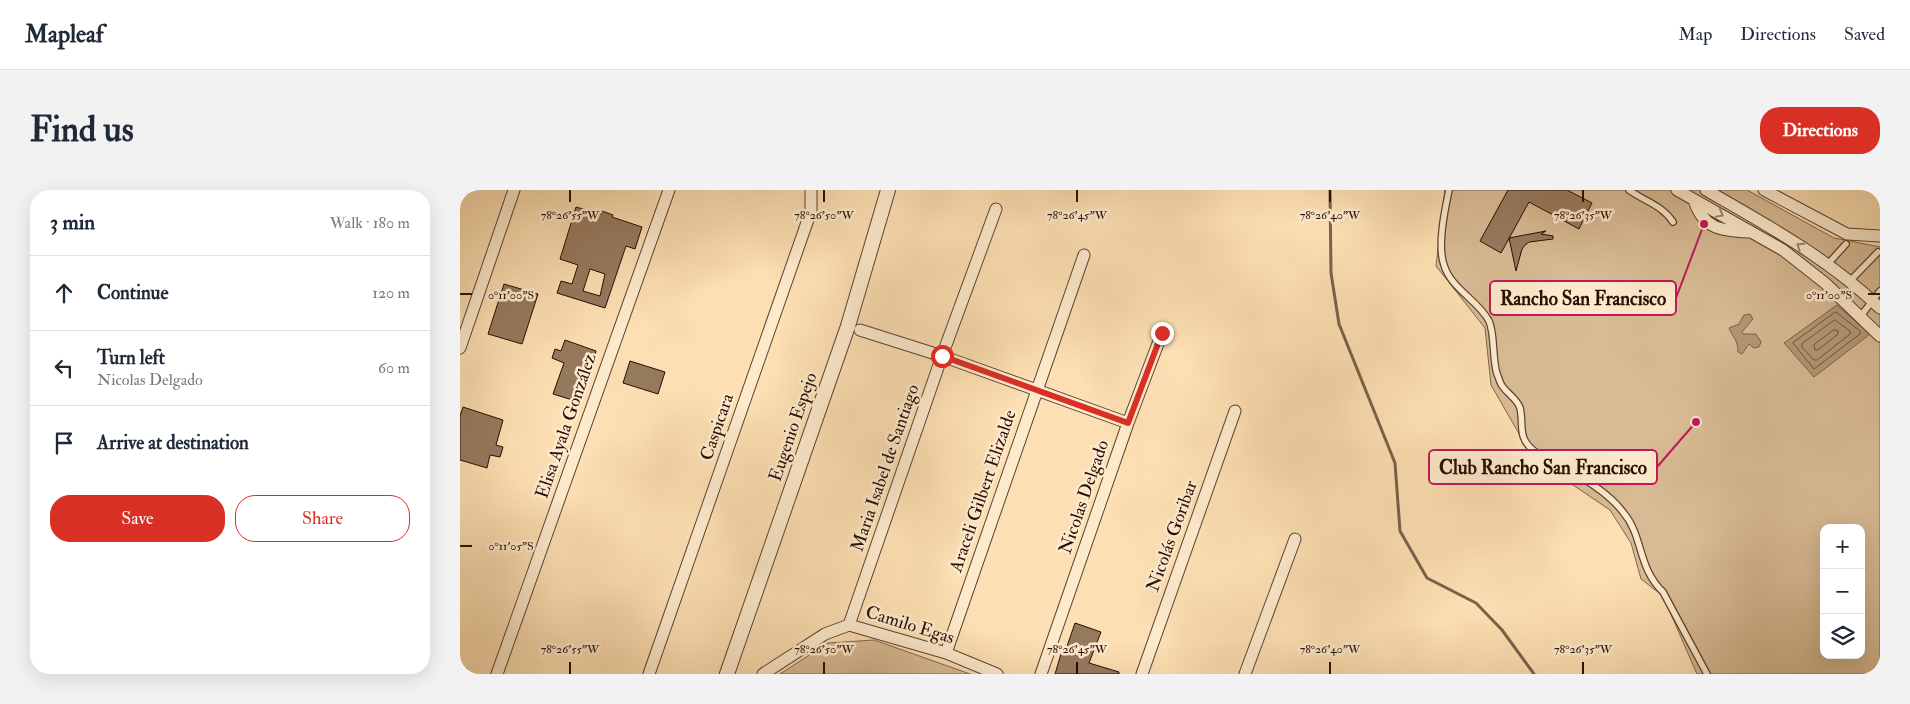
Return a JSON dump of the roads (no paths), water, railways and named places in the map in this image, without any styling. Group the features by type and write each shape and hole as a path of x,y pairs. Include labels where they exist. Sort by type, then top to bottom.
{"street":[{"path":"460,348 514,190"},
{"name":"Elisa Ayala González","path":"497,674 669,190"},
{"name":"Caspicara","path":"649,674 810,211 811,190"},
{"name":"Eugenio Espejo","path":"727,674 848,326 888,190"},
{"path":"1677,190 1783,250 1825,283 1880,336"},
{"path":"1706,190 1773,229 1827,265 1876,305"},
{"path":"1766,191 1847,234 1880,236"},
{"name":"Maria Isabel de Santiago","path":"849,625 942,356 996,209"},
{"path":"1766,240 1773,229"},
{"name":"Araceli Gilbert Elizalde","path":"946,654 1084,255"},
{"path":"860,330 942,356 1128,423"},
{"name":"Nicolas Delgado","path":"1041,674 1128,423 1162,333"},
{"name":"Nicolás Goribar","path":"1142,674 1235,411"},
{"path":"1245,674 1295,539"},
{"name":"Camilo Egas","path":"763,674 826,634 849,625 946,654 997,674"}],"lane":[{"path":"1449,190 1442,251 1444,266 1454,284 1489,321 1497,372 1502,386 1520,405 1521,431 1525,440 1533,449 1593,485 1613,500 1624,512 1633,527 1647,572 1663,592 1707,674"},
{"path":"1629,190 1656,205 1669,215 1673,222"},
{"path":"1827,265 1846,244"},
{"path":"1849,282 1878,252"},
{"path":"1860,317 1876,305 1880,291"}],"water":[{"path":"1837,305 1870,334 1814,377 1784,343"},
{"path":"1750,314 1753,319 1742,332 1743,334 1756,334 1761,342 1759,347 1754,348 1749,344 1742,354 1738,352 1736,342 1729,328 1739,324 1744,315"}],"waterway":[{"path":"1330,190 1331,273 1339,324 1395,463 1400,531 1427,578 1476,603 1502,630 1534,674"}],"place":[{"name":"Rancho San Francisco","path":"1704,224"},
{"name":"Club Rancho San Francisco","path":"1696,422"}]}
